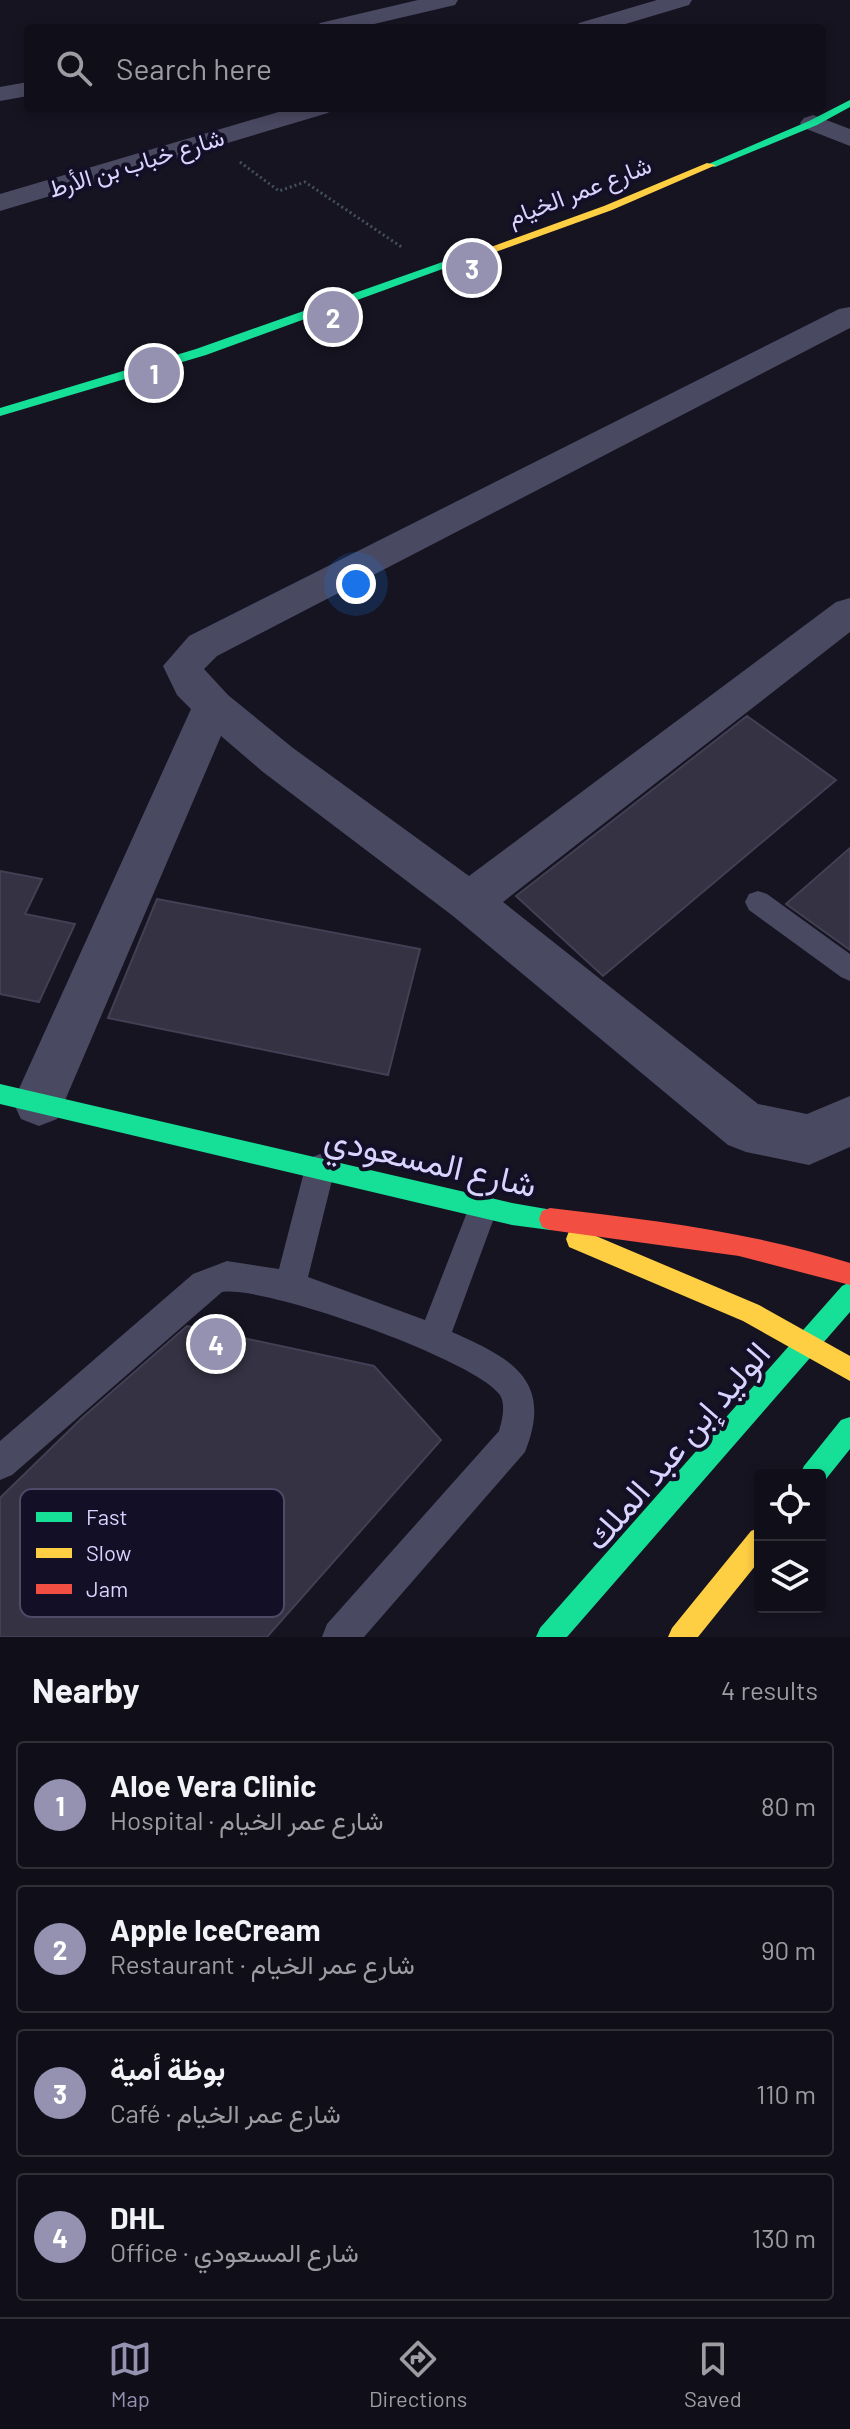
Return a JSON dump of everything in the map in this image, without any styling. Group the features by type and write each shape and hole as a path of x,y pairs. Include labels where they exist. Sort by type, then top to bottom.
{"street":[{"path":"345,24 447,0"},
{"path":"600,24 681,0"},
{"path":"0,94 24,90"},
{"name":"شارع عمر الخيام","path":"0,412 201,352 608,208 813,123 850,103"},
{"name":"شارع خباب بن الأرط","path":"0,203 306,112"},
{"path":"813,123 850,138"},
{"name":"شارع عمر الخيام","path":"0,396 222,326 579,198"},
{"path":"850,316 203,646 183,666 191,684 213,706 278,760 469,902 746,1127 809,1140 850,1121"},
{"path":"469,902 850,612"},
{"path":"20,1098 213,706"},
{"name":"شارع المسعودي","path":"20,1098 498,1210 727,1242 804,1258 850,1274"},
{"path":"498,1210 709,1291 809,1342 850,1369"},
{"name":"الوليد إبن عبد الملك","path":"549,1637 850,1294"},
{"path":"818,1469 850,1429"},
{"path":"681,1637 759,1541"}],"lane":[{"path":"758,902 850,969"},
{"path":"290,1287 320,1168"},
{"path":"434,1338 498,1210"},
{"path":"0,1463 204,1285 226,1276 252,1277 290,1287 434,1338 510,1382 521,1411 513,1440 340,1637"}],"path":[{"path":"210,141 279,191 305,182 416,257"}],"building":[{"path":"747,716 836,780 603,976 516,896"},
{"path":"850,848 850,950 786,904"},
{"path":"0,871 42,879 25,914 75,924 39,1002 0,994"},
{"path":"157,899 420,949 388,1075 108,1018"},
{"path":"187,1326 374,1366 441,1440 267,1637 0,1637 0,1498 83,1417"}],"traffic: fast":[{"path":"711,165 813,123 850,103"},
{"path":"0,412 201,352 475,255"},
{"path":"0,1094 512,1214 550,1219"},
{"path":"549,1637 850,1294"},
{"path":"818,1469 850,1429"}],"traffic: slow":[{"path":"475,255 608,208 711,165"},
{"path":"577,1239 751,1313 850,1369"},
{"path":"681,1637 759,1541"}],"traffic: jam":[{"path":"550,1219 739,1245 850,1274"}],"place":[{"name":"بوظة أمية","path":"472,268"},
{"name":"Apple IceCream","path":"333,317"},
{"name":"Aloe Vera Clinic","path":"154,373"},
{"name":"DHL","path":"216,1344"}]}
